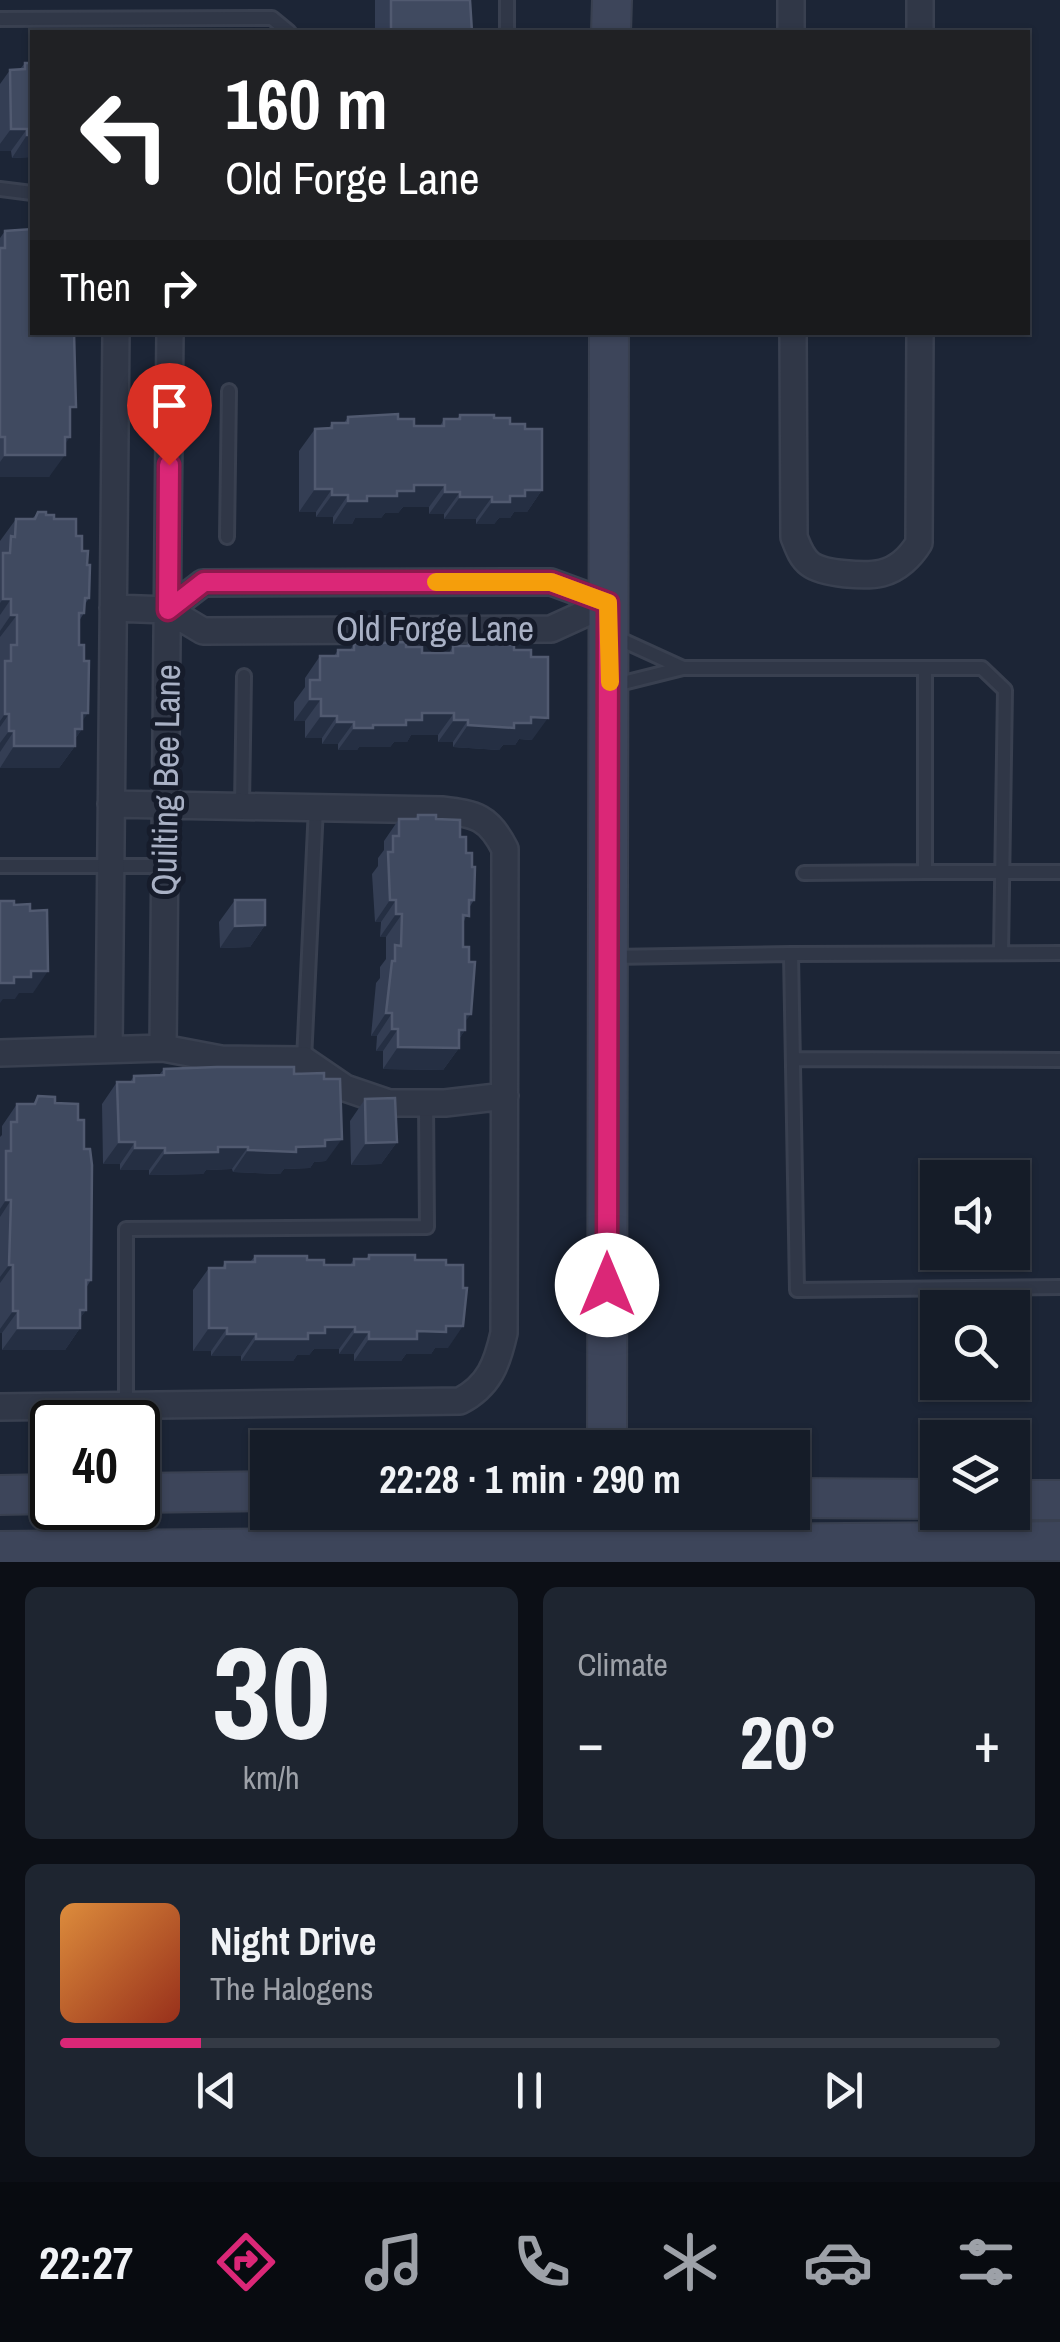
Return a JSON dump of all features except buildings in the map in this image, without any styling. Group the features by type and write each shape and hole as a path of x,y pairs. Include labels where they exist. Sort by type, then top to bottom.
{"street":[{"path":"611,30 612,0"},
{"path":"791,0 791,30"},
{"path":"920,0 920,30"},
{"name":"Quilting Bee Lane","path":"109,1047 116,335"},
{"name":"Quilting Bee Lane","path":"163,1048 170,335"},
{"path":"607,1430 608,335"},
{"path":"793,335 794,536 802,556 814,567 839,573 883,573 910,557 919,543 920,335"},
{"name":"Old Forge Lane","path":"168,610 204,582 551,582 608,618"},
{"name":"Old Forge Lane","path":"113,608 168,610 203,631 551,629 608,618"},
{"path":"112,804 469,813 494,826 506,849 504,1333 490,1378 460,1401 160,1406"},
{"path":"0,1053 163,1048 221,1059 304,1060 345,1088 389,1103 504,1096"},
{"path":"0,1407 30,1407"},
{"path":"160,1493 250,1491"},
{"path":"0,1495 30,1494"},
{"path":"810,1498 920,1499"},
{"path":"1030,1500 1060,1500"},
{"path":"0,1551 331,1530"},
{"path":"676,1530 1060,1541"}],"lane":[{"path":"508,0 508,30"},
{"path":"0,18 272,18 287,30"},
{"path":"0,189 30,193"},
{"path":"228,537 229,392"},
{"path":"608,618 683,668"},
{"path":"610,686 683,668 982,668 1004,690 1001,953"},
{"path":"925,668 925,872"},
{"path":"242,806 244,676"},
{"path":"304,1060 316,807"},
{"path":"0,866 165,866"},
{"path":"804,873 1060,872"},
{"path":"608,957 1060,953"},
{"path":"790,954 798,1290 1060,1287"},
{"path":"793,1059 1060,1060"},
{"path":"126,1400 126,1229 428,1227 426,1103"}],"slow traffic":[{"path":"436,582 551,582 608,603 610,682"}],"route":[{"path":"169,465 168,610 204,582 551,582 608,603 607,1285"}]}
